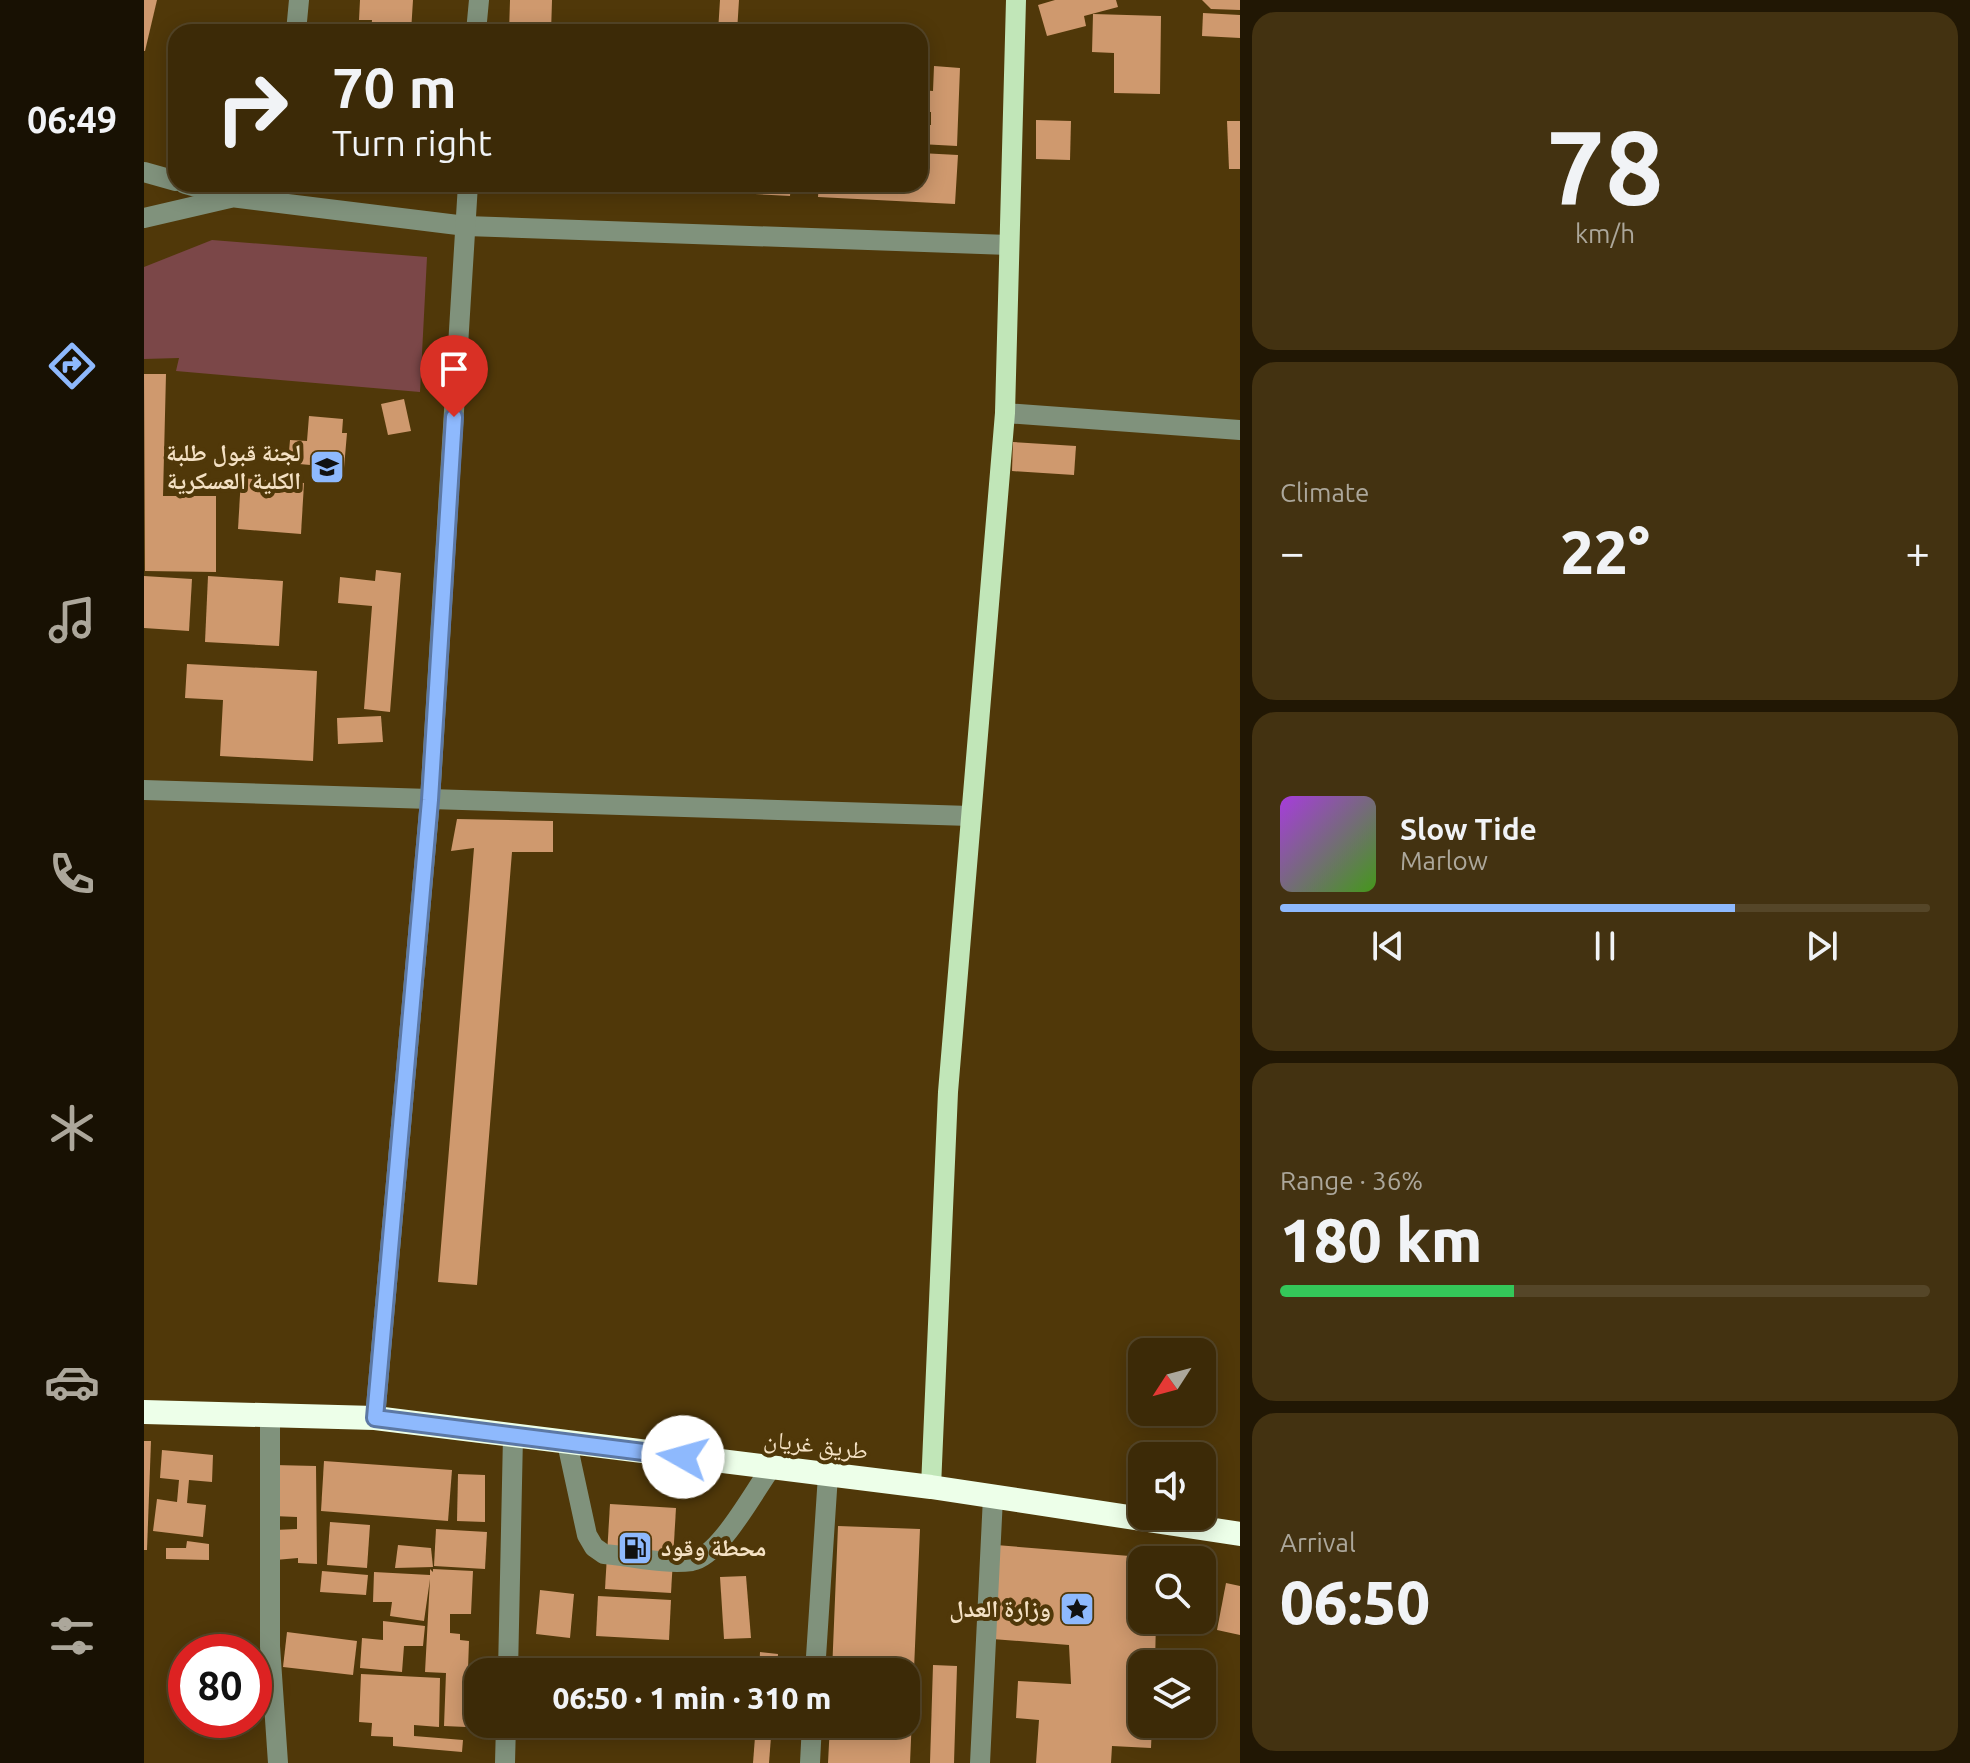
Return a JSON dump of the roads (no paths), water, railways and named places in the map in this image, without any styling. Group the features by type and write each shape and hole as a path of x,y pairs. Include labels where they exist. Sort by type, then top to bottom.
{"highway":[{"name":"طريق غريان","path":"144,1412 375,1418 931,1487 1240,1534"}],"main road":[{"path":"931,1487 948,1092 1005,413 1016,0"}],"street":[{"path":"297,24 299,0"},
{"path":"477,24 479,0"},
{"path":"144,172 168,179"},
{"path":"213,192 231,197"},
{"path":"375,1418 430,800 468,192"},
{"path":"144,218 231,197 282,194 466,226 1009,245"},
{"path":"1005,413 1240,430"},
{"path":"144,790 970,816"},
{"path":"270,1414 270,1646 278,1763"},
{"path":"508,1658 513,1436"},
{"path":"567,1443 587,1535 594,1547 604,1554 686,1562 702,1558 715,1548 771,1468"},
{"path":"816,1658 828,1475"},
{"path":"980,1763 993,1497"},
{"path":"505,1763 506,1738"},
{"path":"810,1763 811,1738"}],"place":[{"name":"لجنة قبول طلبة الكلية العسكرية","path":"327,467"},
{"name":"محطة وقود","path":"635,1548"},
{"name":"وزارة العدل","path":"1077,1609"}]}
